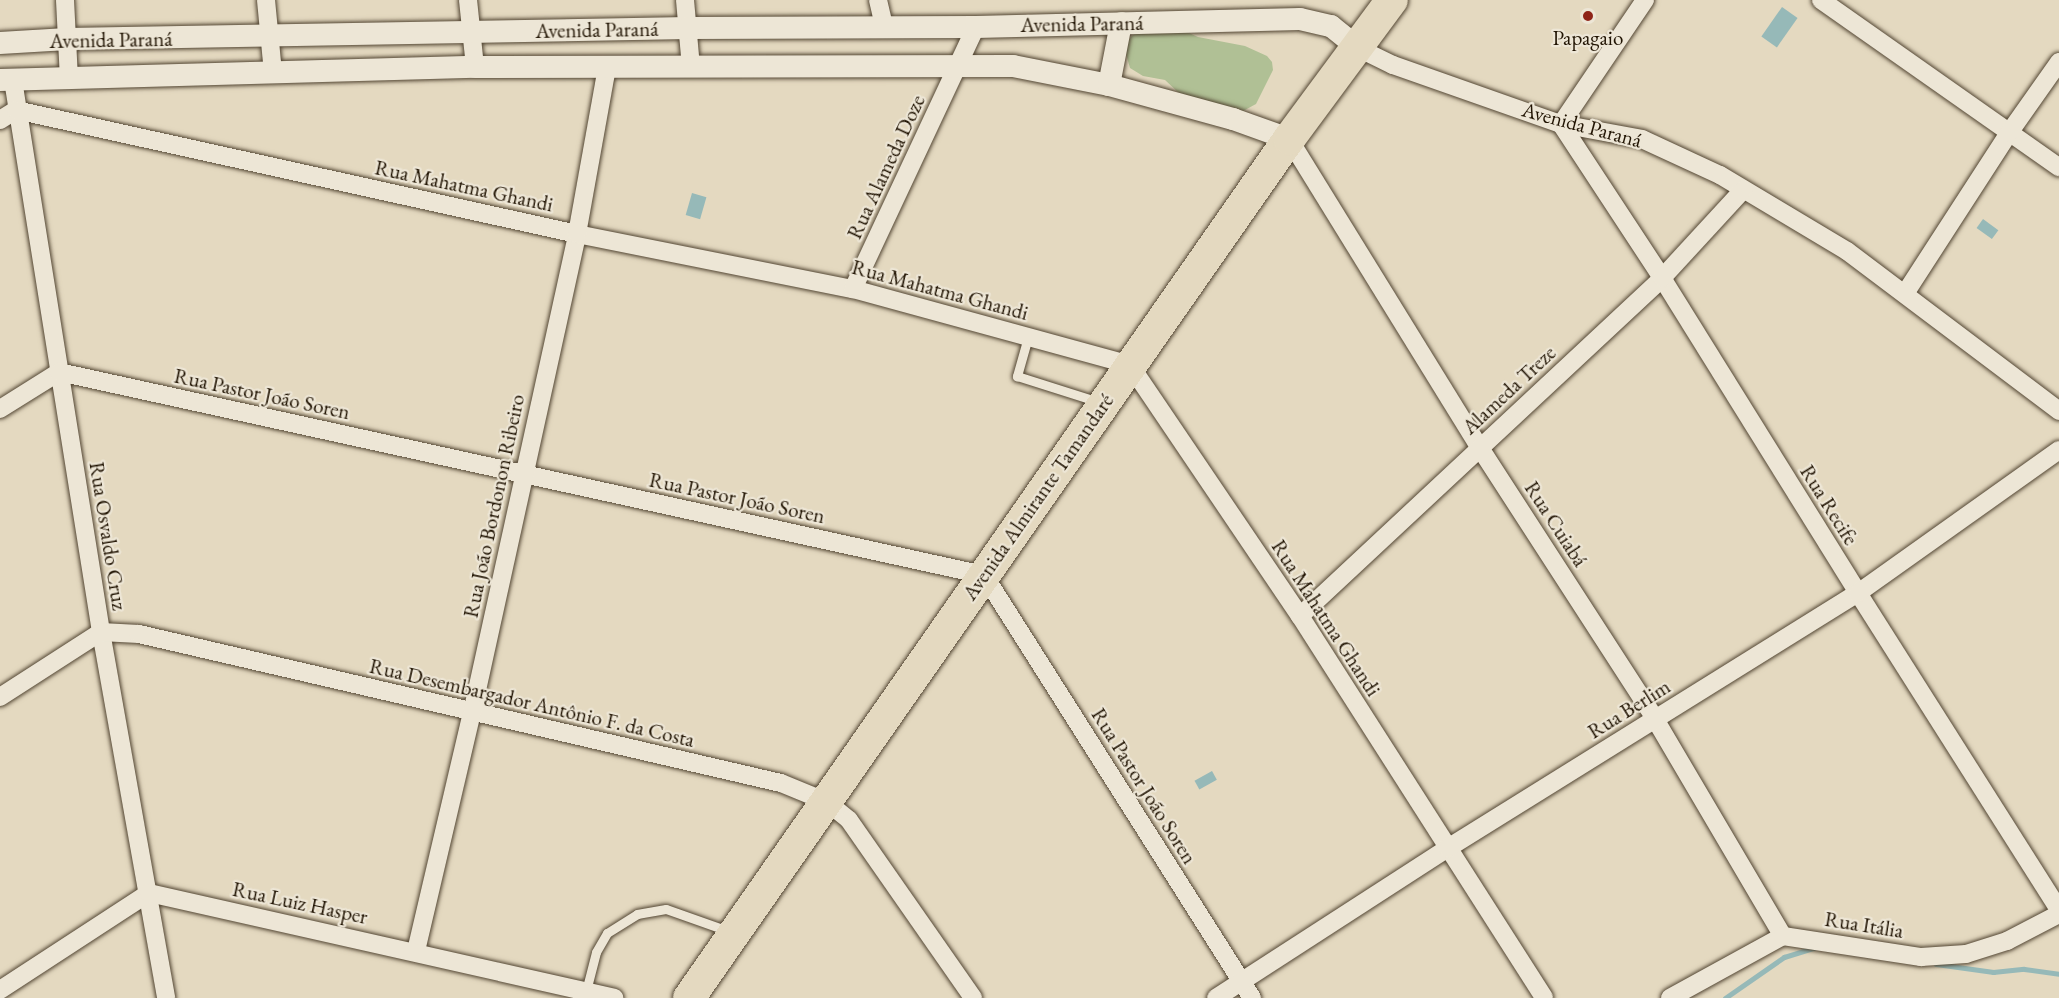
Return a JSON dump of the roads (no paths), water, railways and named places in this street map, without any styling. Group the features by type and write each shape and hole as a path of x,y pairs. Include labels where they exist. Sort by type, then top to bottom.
{"highway":[{"name":"Avenida Almirante Tamandaré","path":"689,998 1103,403 1289,139 1392,0"}],"street":[{"path":"65,0 69,78"},
{"path":"266,0 273,73"},
{"path":"468,0 475,67"},
{"path":"685,0 691,67"},
{"path":"878,0 884,26"},
{"path":"1561,124 1645,0"},
{"path":"1821,0 2059,167"},
{"name":"Avenida Paraná","path":"0,43 67,39 688,28 976,27 1300,19 1331,26 1358,48 1393,64 1561,124 1642,139 1720,175 1847,250 1906,292 2059,411"},
{"path":"1109,85 1121,23"},
{"name":"Rua Alameda Doze","path":"853,289 976,27"},
{"path":"1906,292 2009,133 2059,62"},
{"name":"Avenida Paraná","path":"6,80 475,67 607,68 960,64 1038,69 1109,85 1233,119 1289,139"},
{"name":"Rua João Bordonon Ribeiro","path":"416,951 472,713 577,234 607,68"},
{"name":"Rua Osvaldo Cruz","path":"6,80 16,110 101,632 166,998"},
{"path":"0,120 16,110"},
{"name":"Rua Mahatma Ghandi","path":"16,110 577,234 853,289 1130,365 1300,616 1544,998"},
{"name":"Rua Recife","path":"1561,124 1662,278 2059,912"},
{"name":"Rua Cuiabá","path":"1289,139 1480,448 1655,719 1783,936"},
{"name":"Alameda Treze","path":"1300,616 1662,278 1743,190"},
{"path":"0,410 59,372"},
{"name":"Rua Pastor João Soren","path":"59,372 984,575 1252,998"},
{"name":"Rua Berlim","path":"1216,998 1448,848 1858,593 2059,450"},
{"path":"0,697 101,632"},
{"name":"Rua Desembargador Antônio F. da Costa","path":"101,632 139,634 782,783 827,802 849,820 973,998"},
{"path":"0,990 149,893"},
{"name":"Rua Luiz Hasper","path":"149,893 416,951 614,998"},
{"name":"Rua Itália","path":"1783,936 1921,957 1966,954 2007,941 2059,912"},
{"path":"1670,998 1783,936"}],"lane":[{"path":"1028,337 1017,376 1103,403"},
{"path":"586,991 596,952 607,933 637,914 666,909 735,933"}],"water":[{"path":"1782,7 1798,18 1777,47 1761,36"},
{"path":"692,193 706,197 700,219 686,215"},
{"path":"1983,219 1998,230 1992,239 1977,228"},
{"path":"1212,771 1217,780 1199,789 1195,781"}],"waterway":[{"path":"1725,998 1784,957 1814,948"},
{"path":"1936,964 1993,972 2024,969 2059,974"}],"place":[{"name":"Papagaio","path":"1588,16"}]}
